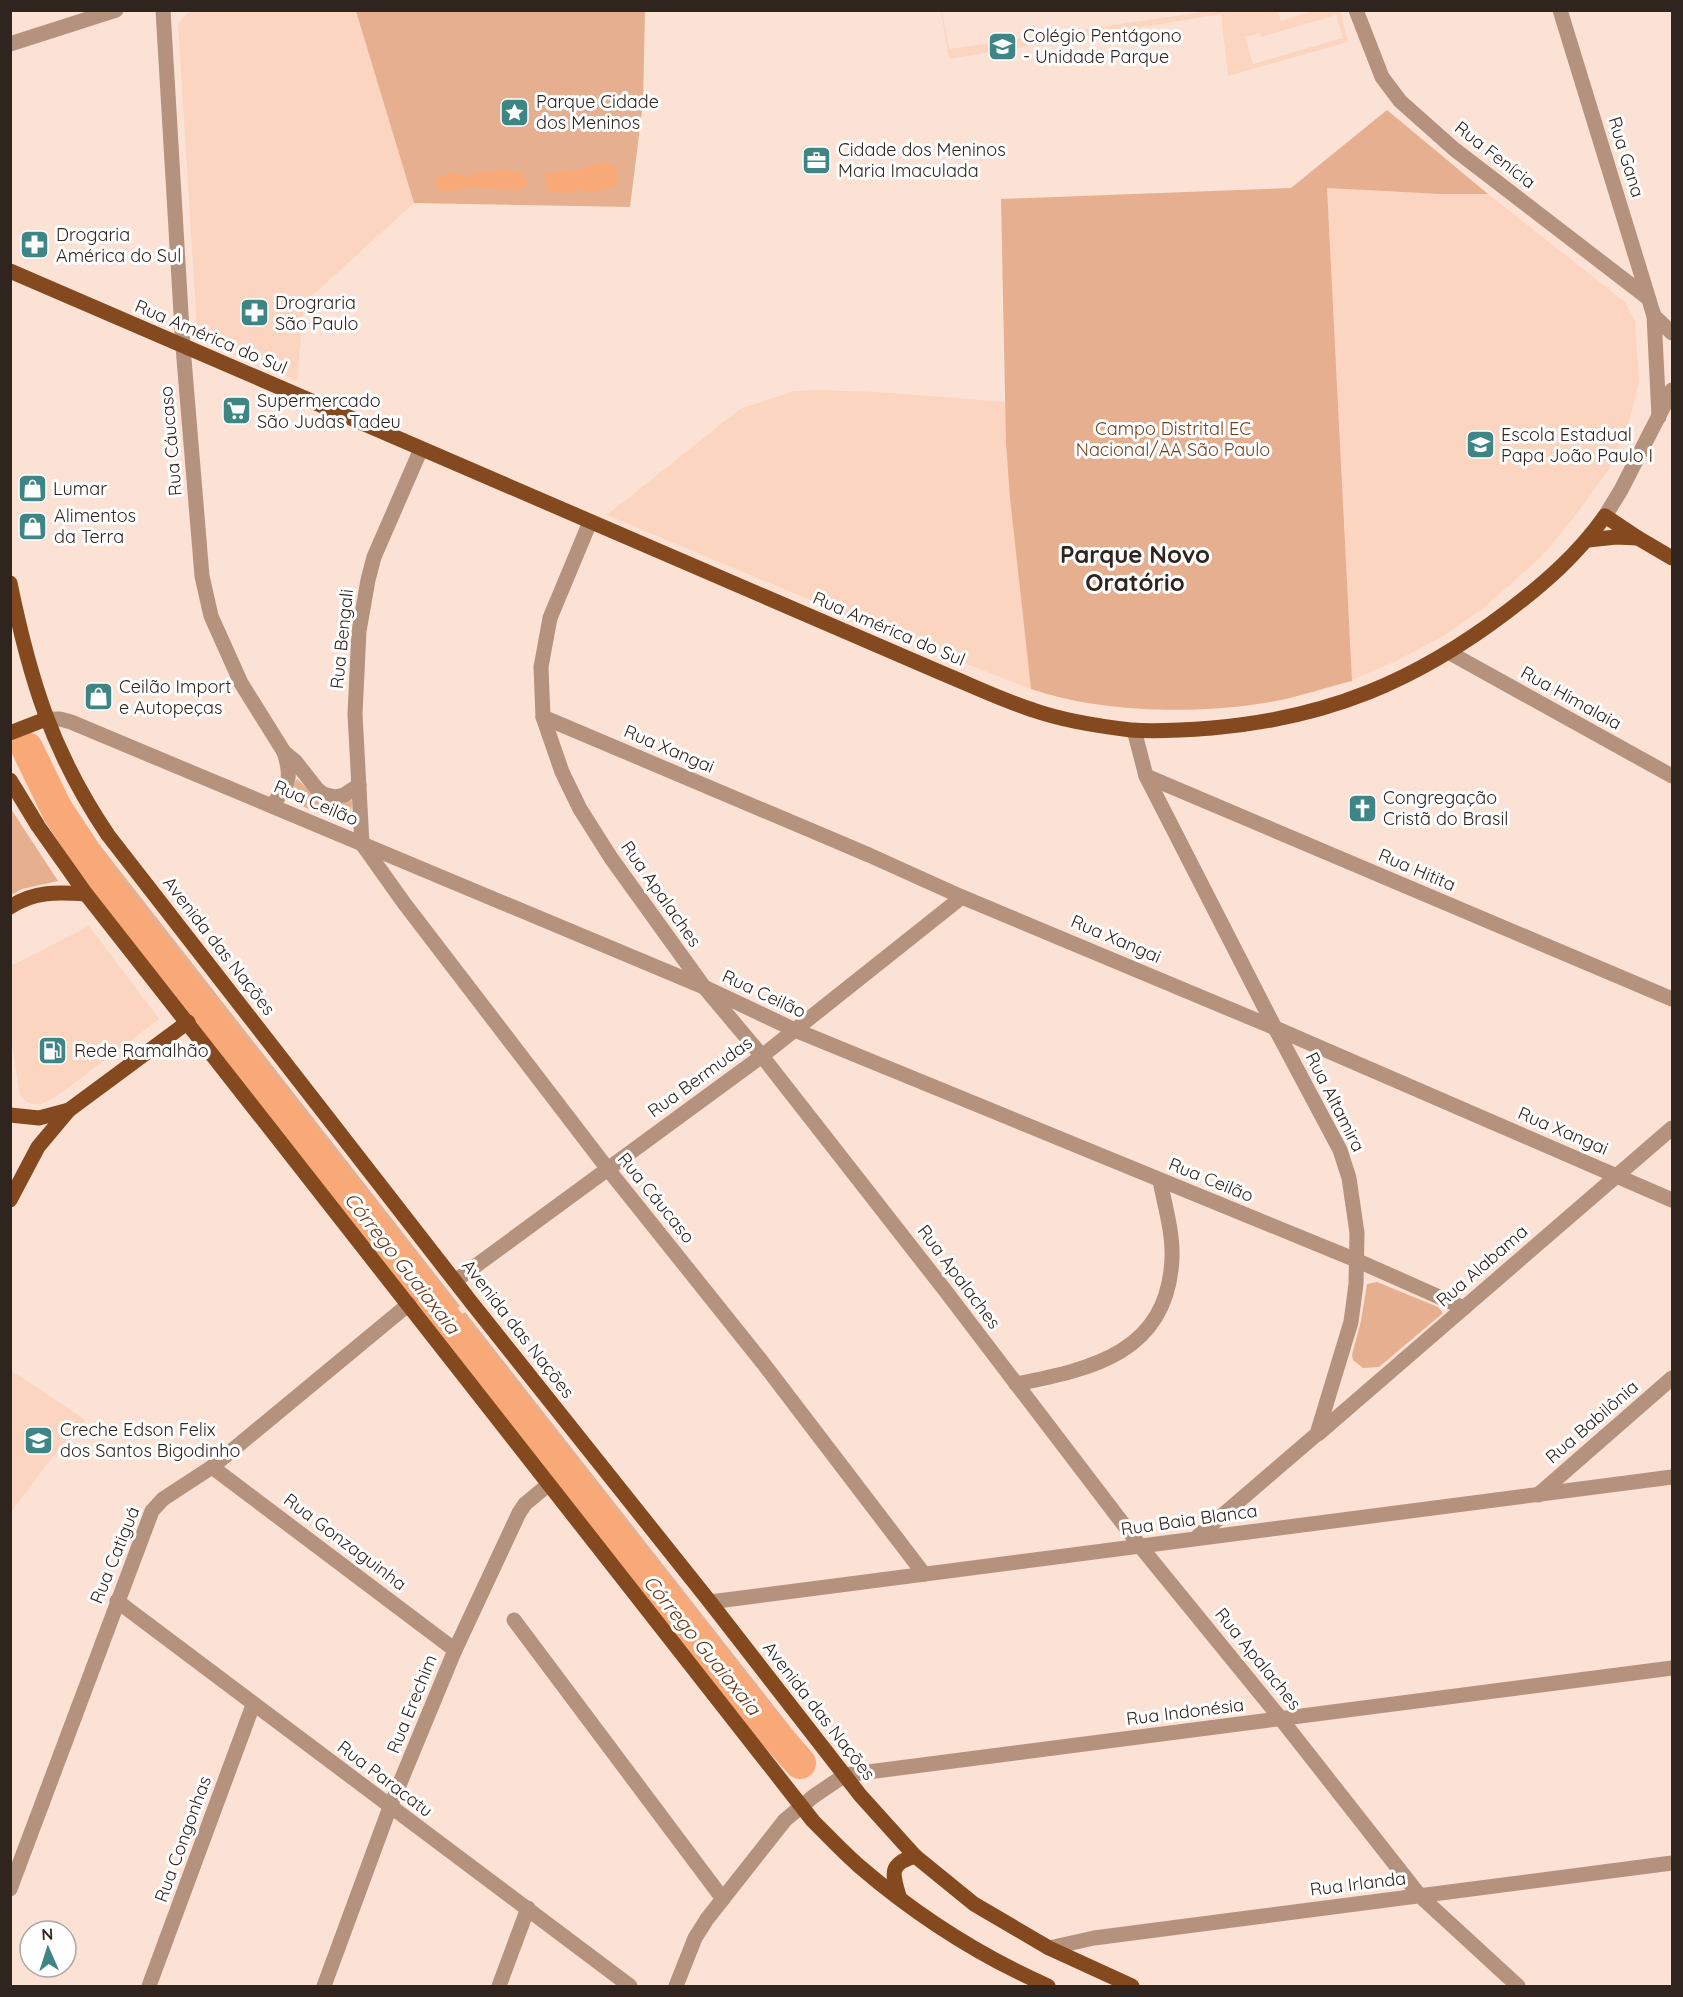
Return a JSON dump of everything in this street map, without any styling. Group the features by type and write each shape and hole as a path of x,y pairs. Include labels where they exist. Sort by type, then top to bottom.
{"main road":[{"name":"Rua América do Sul","path":"10,271 1030,710 1086,723 1134,730 1185,730 1229,726 1271,721 1356,698 1401,679 1450,653 1539,587 1588,540 1605,516"},
{"path":"1605,516 1672,558"},
{"path":"1588,540 1610,537 1638,538"},
{"name":"Avenida das Nações","path":"10,583 30,670 46,719 75,781 108,835 454,1281 710,1602 860,1795 915,1856 974,1904 1049,1948 1132,1986"},
{"path":"10,734 46,719"},
{"path":"10,780 38,826 86,894 813,1821 857,1864 938,1926 1018,1973 1048,1986"},
{"path":"10,907 36,894 59,892 86,894"},
{"path":"10,1200 38,1148 69,1110 188,1022"},
{"path":"10,1115 39,1118 69,1110"},
{"path":"899,1896 894,1877 895,1867 902,1860 915,1856"}],"street":[{"path":"10,44 116,10"},
{"name":"Rua Cáucaso","path":"163,10 183,347 202,576 211,616 241,683 284,752 295,761 323,794 344,795 359,785"},
{"name":"Rua Fenícia","path":"1356,10 1382,77 1400,101 1454,149 1648,298"},
{"name":"Rua Gana","path":"1560,10 1654,316 1659,417"},
{"name":"Rua Gana","path":"1654,316 1672,333"},
{"name":"Rua América do Sul","path":"1605,516 1621,490 1672,390"},
{"name":"Rua Bengali","path":"362,844 355,688 363,604 375,557 421,449"},
{"name":"Rua Apalaches","path":"590,522 547,630 541,667 543,717 562,772 580,809 611,858 704,987 762,1056 1140,1546 1281,1719 1420,1896 1518,1986"},
{"name":"Rua Himalaia","path":"1450,653 1672,776"},
{"name":"Rua Xangai","path":"543,717 962,897 1275,1028 1672,1200"},
{"name":"Rua Ceilão","path":"46,719 71,722 704,987 795,1030 1356,1260 1464,1308"},
{"name":"Rua Altamira","path":"1134,730 1146,776 1340,1150 1349,1178 1357,1233 1351,1322 1317,1434"},
{"path":"272,806 289,778 289,767 284,752"},
{"name":"Rua Hitita","path":"1146,776 1672,999"},
{"name":"Rua Cáucaso","path":"362,844 398,895 607,1168 763,1363 924,1574"},
{"name":"Rua Bermudas","path":"454,1281 762,1056 962,897"},
{"name":"Rua Alabama","path":"1317,1434 1672,1128"},
{"path":"1016,1384 1076,1371 1115,1356 1130,1347 1155,1318 1165,1298 1172,1257 1160,1181"},
{"name":"Rua Catiguá","path":"10,1889 152,1511 163,1499 212,1467 409,1304"},
{"name":"Rua Babilônia","path":"1538,1494 1672,1378"},
{"path":"1196,1538 1317,1434"},
{"name":"Rua Gonzaguinha","path":"212,1467 455,1650"},
{"name":"Rua Baia Blanca","path":"710,1602 1672,1477"},
{"name":"Rua Erechim","path":"324,1986 390,1808 455,1650 519,1513 548,1485"},
{"name":"Rua Paracatu","path":"117,1601 630,1986"},
{"path":"514,1620 723,1899"},
{"name":"Rua Indonésia","path":"845,1775 1672,1668"},
{"name":"Rua Congonhas","path":"149,1986 253,1705"},
{"path":"676,1986 695,1938 785,1820 845,1775"},
{"name":"Rua Irlanda","path":"1049,1948 1094,1938 1672,1863"},
{"path":"500,1986 528,1908"}],"shaded area":[{"name":"Colégio Pentágono - Unidade Parque","path":"1216,10 1277,11 1281,21 1313,11 1340,11 1348,42 1228,76 1221,14 949,59 941,11 949,49","holes":["1336,15 1343,38 1253,64 1245,37 1260,33 1261,37"]},
{"path":"190,11 356,11 414,203 304,303 297,381 202,339 197,330 178,24"},
{"path":"606,162 617,168 618,184 611,188 592,192 579,189 570,193 549,192 545,182 545,173 570,171"},
{"path":"500,169 521,172 527,181 526,188 507,190 473,187 451,191 436,189 436,178 451,172 467,177 479,171 489,172"},
{"name":"Escola Estadual Papa João Paulo I","path":"1327,188 1488,194 1625,302 1635,321 1639,382 1627,430 1609,469 1542,556 1487,605 1445,635 1396,661 1352,680"},
{"path":"794,391 878,392 1005,402 1010,498 1031,689 918,645 607,515 740,409"},
{"path":"89,926 159,1019 57,1096 41,1104 32,1104 20,1095 11,1038 11,966"},
{"name":"Creche Edson Felix dos Santos Bigodinho","path":"10,1370 85,1420 50,1460 12,1511 10,1510"}],"green space":[{"name":"Parque Cidade dos Meninos","path":"356,11 645,11 643,103 630,207 414,203"},
{"name":"Campo Distrital EC Nacional/AA São Paulo","path":"1387,110 1488,194 1327,188 1352,681 1281,700 1252,705 1188,710 1155,710 1090,703 1031,689 1006,443 1001,199 1291,188"},
{"path":"36,753 46,756 64,791 99,844 460,1306 450,1314 114,886 63,809"},
{"path":"297,779 311,792 351,798 352,806 349,814 343,819 334,819 299,804 292,796 293,786"},
{"path":"11,809 58,881 22,889 11,895"},
{"path":"1377,1282 1438,1307 1443,1313 1379,1367 1363,1368 1353,1360 1352,1355 1367,1284"},
{"path":"465,1312 809,1751 804,1755 761,1709 454,1320"}],"waterway":[{"name":"Córrego Guaiaxaia","path":"27,748 58,812 109,890 749,1705 800,1763"}],"place":[{"name":"Colégio Pentágono - Unidade Parque","path":"1002,46"},
{"name":"Parque Cidade dos Meninos","path":"515,112"},
{"name":"Cidade dos Meninos Maria Imaculada","path":"817,160"},
{"name":"Drogaria América do Sul","path":"35,245"},
{"name":"Drograria São Paulo","path":"254,313"},
{"name":"Supermercado São Judas Tadeu","path":"236,411"},
{"name":"Escola Estadual Papa João Paulo I","path":"1480,445"},
{"name":"Lumar","path":"32,489"},
{"name":"Alimentos da Terra","path":"33,526"},
{"name":"Ceilão Import e Autopeças","path":"98,697"},
{"name":"Congregação Cristã do Brasil","path":"1362,808"},
{"name":"Rede Ramalhão","path":"53,1051"},
{"name":"Creche Edson Felix dos Santos Bigodinho","path":"39,1440"}],"district":[{"name":"Parque Novo Oratório","path":"1135,569"}]}
